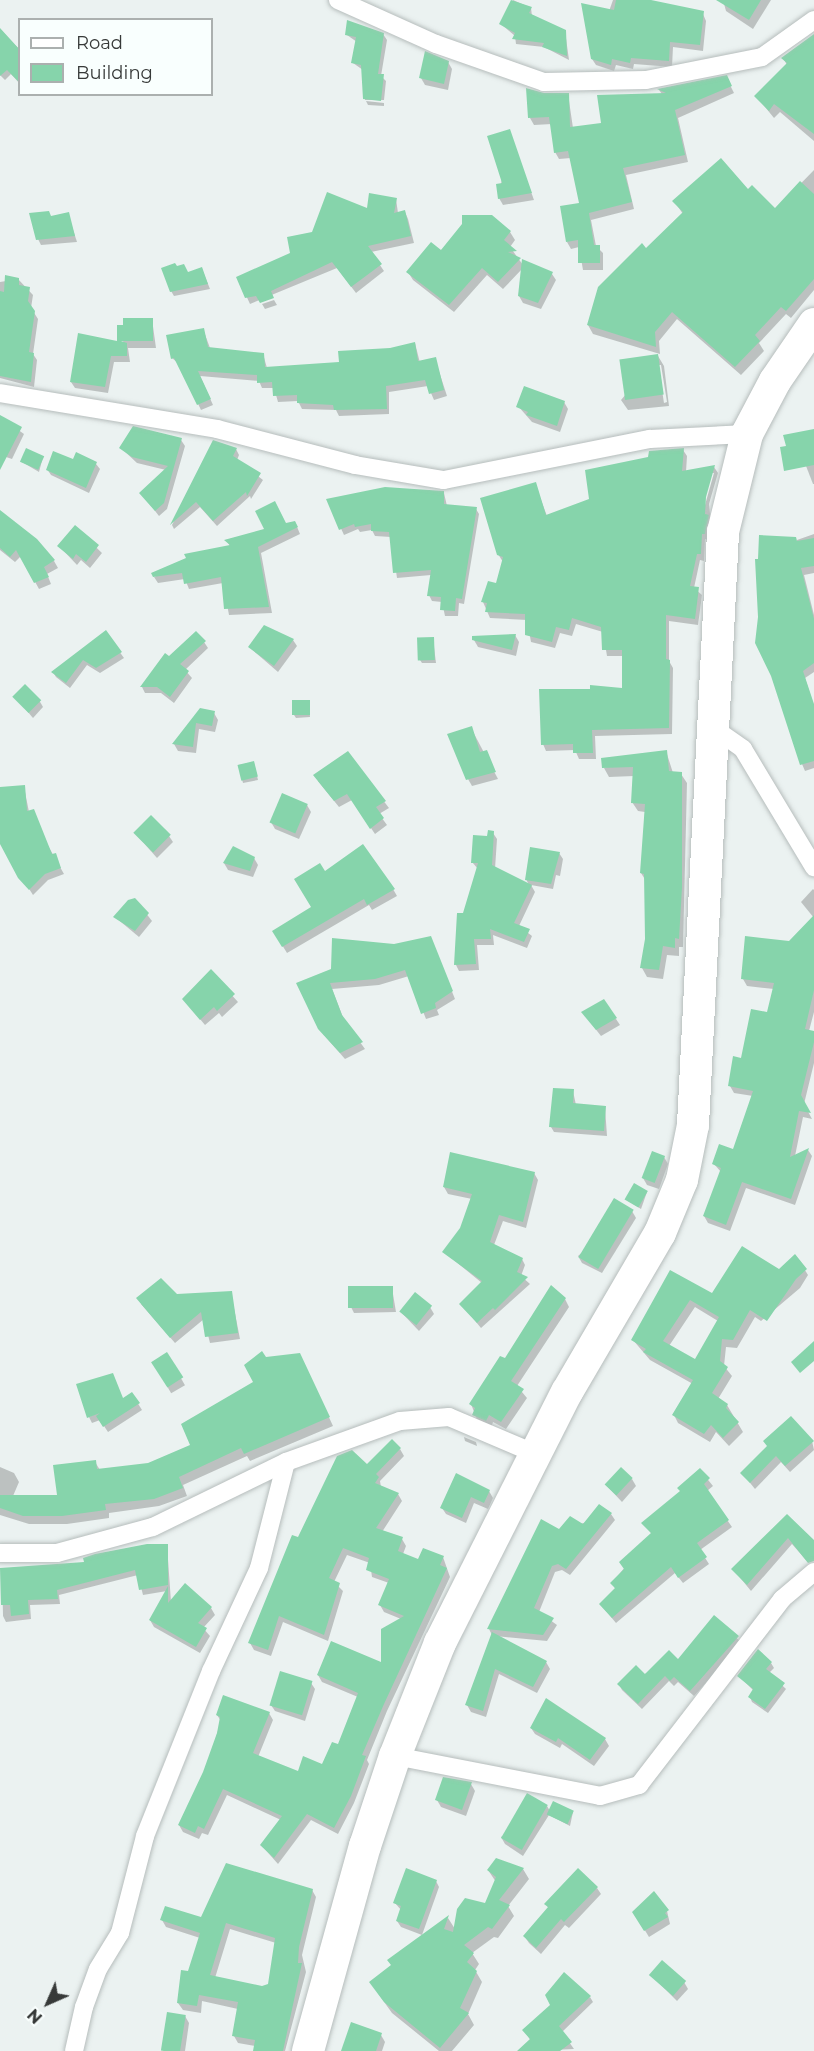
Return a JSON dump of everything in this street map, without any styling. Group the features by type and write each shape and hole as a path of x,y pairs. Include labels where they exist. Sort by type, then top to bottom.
{"highway":[{"path":"308,2051 365,1846 395,1756 440,1643 582,1364 660,1233 681,1180 693,1125 723,532 747,434 811,333"}],"street":[{"path":"339,0 436,44 544,82 646,80 762,57 814,20"},
{"path":"0,393 217,429 355,465 444,480 650,439 747,434"},
{"path":"712,727 743,749 814,867"},
{"path":"0,1553 57,1553 153,1527 286,1462 400,1421 449,1417 536,1454"},
{"path":"74,2051 84,2007 98,1969 120,1933 146,1836 211,1671 259,1568 286,1462"},
{"path":"395,1756 600,1796 639,1785 782,1599 814,1572"}],"building":[{"path":"511,0 532,7 529,13 566,30 567,56 542,47 544,43 512,39 515,33 499,24"},
{"path":"616,0 651,0 704,11 700,45 670,42 669,61 631,58 630,63 612,59 611,65 591,59 581,3 614,10"},
{"path":"716,0 761,0 749,20"},
{"path":"347,20 384,33 378,74 384,74 381,101 363,99 361,65 351,63 356,37 345,35"},
{"path":"0,28 18,48 18,81 7,70 0,76"},
{"path":"814,34 814,134 774,104 769,111 754,96 787,63 781,58"},
{"path":"425,51 449,61 444,84 419,78"},
{"path":"727,75 732,86 675,110 685,155 623,168 632,202 589,213 594,245 600,245 600,263 578,263 578,240 566,242 560,206 579,203 568,151 554,153 549,117 528,118 526,88 544,93 569,93 570,127 601,123 597,95 666,93 657,89"},
{"path":"510,129 532,193 498,199 496,184 502,183 487,136"},
{"path":"721,158 748,189 752,185 775,208 800,181 814,194 814,279 786,311 781,307 755,335 760,341 735,367 672,312 655,332 656,347 587,325 598,287 642,243 646,248 683,212 672,201"},
{"path":"327,192 367,208 369,193 397,198 394,213 405,210 411,236 368,246 382,264 351,287 332,262 271,291 274,298 260,303 256,296 245,298 236,277 290,253 287,237 312,232"},
{"path":"49,211 51,216 69,212 75,236 36,240 29,213"},
{"path":"462,215 492,215 511,231 504,240 517,251 508,252 521,258 498,282 482,268 449,305 406,272 431,242 441,250 462,224"},
{"path":"522,259 553,272 538,303 518,296"},
{"path":"175,263 177,266 184,264 188,272 202,267 208,284 170,292 161,268"},
{"path":"5,275 19,278 19,285 30,287 28,301 35,311 29,352 34,353 31,382 0,376 0,291 4,292"},
{"path":"123,318 153,318 153,341 121,341 127,343 127,356 111,356 105,387 70,382 78,333 117,341 117,325 123,325"},
{"path":"204,328 208,347 264,353 265,367 339,362 338,351 390,348 415,342 418,361 436,357 444,390 429,394 425,380 386,386 387,409 334,410 333,405 297,403 297,395 273,396 272,382 257,383 257,375 198,371 211,399 197,405 174,358 171,359 166,335"},
{"path":"658,354 664,395 625,400 619,359"},
{"path":"524,386 565,401 557,426 526,415 528,412 516,407"},
{"path":"0,415 22,427 0,470"},
{"path":"133,426 182,438 164,503 155,511 139,493 168,466 132,457 119,448"},
{"path":"814,429 814,465 784,471 780,447 786,446 783,435"},
{"path":"213,440 237,448 233,456 261,473 247,496 246,492 213,521 196,502 170,525"},
{"path":"26,448 44,456 38,470 20,462"},
{"path":"684,448 682,471 715,465 706,497 705,514 709,515 705,534 702,534 701,554 697,554 690,586 699,587 695,619 666,615 666,659 670,660 669,728 592,730 593,753 573,753 573,744 541,745 539,689 590,689 590,685 622,688 622,650 602,650 601,627 572,618 569,630 556,627 552,642 525,635 525,614 485,612 487,603 481,602 488,581 496,583 503,557 497,555 480,498 536,482 546,515 589,499 585,470 648,457 649,451"},
{"path":"53,451 73,459 76,452 97,462 86,488 46,470"},
{"path":"385,487 444,491 444,504 477,507 462,599 456,598 455,611 440,610 441,597 427,596 431,570 393,573 389,532 371,531 371,524 355,527 354,524 339,530 326,499"},
{"path":"275,501 286,523 295,521 298,527 258,547 269,607 224,609 221,577 184,584 182,573 153,577 151,573 186,558 184,554 230,545 224,540 264,529 255,511"},
{"path":"0,510 37,539 55,560 44,567 49,577 34,583 16,550 10,557 0,548"},
{"path":"75,525 99,545 86,562 76,554 73,559 57,546"},
{"path":"759,535 796,537 797,541 814,538 814,566 801,568 814,619 814,663 803,671 814,704 814,761 800,765 771,676 755,643 758,617 755,559 758,559"},
{"path":"264,625 294,639 274,666 248,647"},
{"path":"106,630 122,652 96,668 83,660 66,683 51,672"},
{"path":"196,631 206,641 180,664 189,671 170,697 157,687 140,687 165,653 169,656"},
{"path":"516,634 512,650 472,640 472,636"},
{"path":"434,637 435,660 418,661 417,638"},
{"path":"25,684 41,700 29,713 12,697"},
{"path":"292,700 310,700 310,715 292,715"},
{"path":"200,708 215,711 212,726 196,723 193,747 172,744"},
{"path":"472,726 480,752 487,750 496,772 466,780 447,734"},
{"path":"667,750 669,771 682,772 682,887 679,939 675,938 675,948 663,946 659,970 640,968 645,939 644,874 640,873 645,804 631,803 633,767 602,768 601,758"},
{"path":"348,751 386,801 376,807 384,818 370,829 347,794 334,801 313,775"},
{"path":"254,761 258,777 241,781 238,765"},
{"path":"25,785 27,811 34,809 52,854 56,853 61,868 45,874 29,890 18,878 0,844 0,787"},
{"path":"282,793 308,804 295,833 269,822"},
{"path":"151,815 171,835 153,852 133,833"},
{"path":"488,830 494,831 492,865 532,885 514,923 530,929 524,942 490,929 491,939 474,939 476,964 454,965 457,913 463,913 478,863 471,863 473,835 487,836"},
{"path":"363,844 395,889 367,905 364,899 282,947 272,931 311,907 294,879 320,863 325,871"},
{"path":"233,846 255,857 250,871 223,863"},
{"path":"530,847 560,852 551,884 525,880"},
{"path":"135,898 149,913 135,931 113,917 128,900"},
{"path":"814,915 814,990 805,1029 814,1031 814,1042 801,1095 811,1113 799,1111 790,1157 809,1148 791,1199 742,1182 726,1225 703,1216 721,1168 712,1164 719,1144 733,1149 753,1091 728,1086 733,1056 741,1058 751,1009 767,1012 774,983 741,979 745,936 789,941"},
{"path":"431,936 453,991 435,1003 436,1008 421,1014 405,970 375,979 330,983 342,1015 363,1042 340,1053 318,1029 296,983 331,969 332,938 394,944"},
{"path":"211,969 235,994 217,1011 214,1007 200,1020 182,999"},
{"path":"604,999 617,1018 596,1030 581,1012"},
{"path":"553,1088 574,1089 573,1103 606,1106 604,1131 549,1127"},
{"path":"652,1151 665,1156 655,1183 642,1178"},
{"path":"450,1152 535,1172 523,1222 499,1215 490,1242 523,1258 517,1272 528,1277 495,1310 493,1308 477,1323 459,1304 482,1281 442,1252 460,1228 472,1194 443,1187"},
{"path":"634,1183 648,1191 638,1207 624,1199"},
{"path":"614,1198 634,1210 598,1269 578,1257"},
{"path":"742,1246 779,1269 795,1254 807,1269 796,1279 767,1321 750,1310 733,1340 722,1339 720,1361 728,1367 712,1393 728,1404 726,1408 739,1422 723,1438 711,1425 704,1434 672,1415 693,1380 643,1352 646,1349 631,1340 670,1270 712,1293","holes":["690,1300 719,1317 695,1359 663,1341"]},
{"path":"161,1278 177,1294 232,1291 238,1333 205,1337 201,1312 170,1338 136,1298"},
{"path":"551,1285 566,1298 511,1381 524,1389 501,1422 489,1415 486,1421 472,1415 475,1408 469,1404 500,1356 505,1358"},
{"path":"348,1286 393,1286 393,1308 348,1308"},
{"path":"415,1292 432,1306 416,1325 399,1311"},
{"path":"814,1341 814,1361 800,1373 791,1362"},
{"path":"262,1351 266,1357 300,1353 330,1417 244,1454 241,1448 179,1477 183,1488 154,1499 105,1504 106,1510 62,1516 23,1516 0,1508 0,1495 57,1495 53,1465 96,1460 97,1469 148,1463 190,1445 181,1424 253,1382 244,1365"},
{"path":"167,1352 183,1377 167,1388 151,1362"},
{"path":"113,1373 123,1398 132,1392 140,1403 103,1427 96,1416 100,1413 87,1418 76,1384"},
{"path":"791,1416 814,1441 785,1466 776,1456 750,1483 740,1473 767,1446 763,1441"},
{"path":"392,1439 401,1448 376,1474 379,1477 375,1483 399,1493 376,1528 403,1537 398,1551 418,1559 423,1548 444,1556 440,1565 447,1568 384,1704 362,1755 366,1756 351,1796 334,1828 307,1814 274,1858 260,1845 282,1816 223,1789 204,1829 198,1826 195,1833 178,1825 203,1772 217,1733 220,1717 216,1715 223,1695 270,1712 253,1753 298,1771 303,1756 322,1764 332,1742 338,1744 358,1693 317,1675 331,1641 381,1662 381,1629 404,1616 378,1605 389,1579 366,1570 369,1558 343,1548 329,1578 340,1583 324,1635 279,1616 268,1650 248,1643 292,1535 298,1537 337,1456 352,1450 367,1464"},
{"path":"621,1467 633,1478 616,1495 605,1485"},
{"path":"700,1468 710,1478 704,1484 729,1520 697,1543 707,1557 678,1578 671,1567 612,1618 599,1604 615,1588 610,1583 624,1569 619,1562 651,1533 641,1523 680,1491 677,1488"},
{"path":"456,1473 490,1490 484,1503 471,1497 462,1518 440,1508"},
{"path":"599,1504 612,1513 566,1569 558,1564 552,1566 534,1608 554,1618 543,1635 487,1629 541,1519 559,1529 570,1516 583,1524"},
{"path":"787,1514 814,1540 814,1561 808,1563 788,1538 747,1585 731,1569"},
{"path":"147,1544 168,1544 168,1585 139,1590 135,1570 57,1590 58,1599 28,1600 29,1614 11,1616 10,1605 1,1605 0,1568 84,1562 83,1558 95,1554"},
{"path":"185,1583 212,1607 198,1623 207,1628 196,1647 149,1620 168,1586 168,1603"},
{"path":"714,1615 739,1636 690,1691 674,1677 670,1681 665,1676 638,1704 617,1684 636,1665 645,1674 669,1650 678,1659"},
{"path":"492,1632 547,1661 533,1687 495,1669 483,1711 465,1705"},
{"path":"758,1649 772,1662 766,1669 785,1683 765,1709 748,1697 753,1689 737,1676"},
{"path":"280,1671 313,1681 302,1715 269,1705"},
{"path":"546,1698 606,1738 590,1760 558,1738 556,1742 530,1728"},
{"path":"443,1777 472,1782 462,1810 435,1800"},
{"path":"527,1793 548,1805 522,1850 501,1838"},
{"path":"553,1801 574,1811 568,1824 547,1815"},
{"path":"496,1858 524,1868 499,1900 510,1905 492,1929 488,1927 464,1945 474,1953 467,1962 477,1971 460,2008 469,2013 440,2048 384,2002 369,1982 391,1965 387,1960 449,1915 444,1929 453,1932 457,1909 465,1898 485,1903 496,1877 487,1870"},
{"path":"226,1863 313,1889 299,1947 298,1963 302,1963 283,2051 253,2051 255,2040 232,2036 238,2002 199,1995 197,2006 177,2003 181,1970 188,1971 200,1933 160,1920 165,1906 201,1917","holes":["226,1923 275,1938 268,1984 262,1986 210,1975"]},
{"path":"406,1868 437,1880 419,1929 396,1921 401,1906 393,1903"},
{"path":"578,1868 598,1887 564,1922 561,1919 536,1948 523,1936 548,1907 544,1904"},
{"path":"654,1891 669,1910 665,1913 668,1917 644,1931 632,1912"},
{"path":"662,1960 686,1981 673,1996 649,1975"},
{"path":"564,1972 591,1996 559,2026 572,2042 560,2051 517,2051 530,2039 522,2030 550,2005 545,1995"},
{"path":"167,2012 186,2015 180,2051 161,2051"},
{"path":"351,2022 382,2033 376,2051 341,2051"}]}
